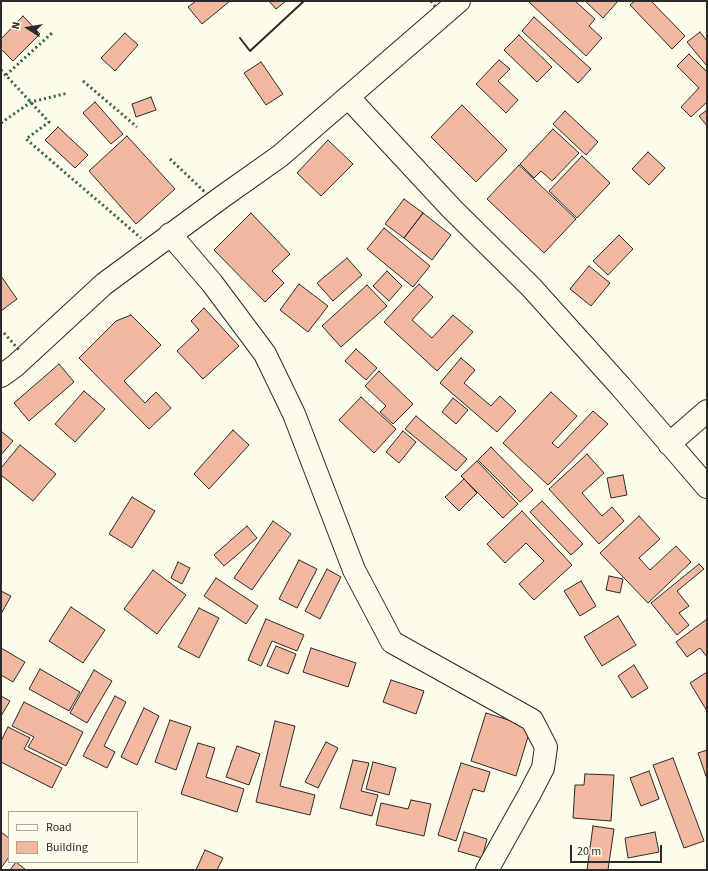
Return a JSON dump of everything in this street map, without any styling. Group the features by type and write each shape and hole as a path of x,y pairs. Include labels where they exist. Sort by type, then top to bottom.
{"street":[{"path":"1,376 15,366 104,284 170,234 280,156 458,1"},
{"path":"348,98 452,209 531,287 621,387 707,487"},
{"path":"170,234 212,283 265,354 294,414 354,570 392,642 532,720 546,747 543,768 529,796 487,870"},
{"path":"669,444 707,411"}],"building":[{"path":"196,1 230,1 202,24 188,7"},
{"path":"269,1 286,1 276,9"},
{"path":"528,1 575,1 595,19 589,26 602,38 586,56"},
{"path":"585,1 618,1 603,18"},
{"path":"635,1 651,1 685,36 672,49 630,5"},
{"path":"23,16 40,34 13,61 1,49 1,39"},
{"path":"534,17 591,69 578,83 522,31"},
{"path":"700,32 707,41 707,66 687,42"},
{"path":"125,33 138,45 115,71 101,58"},
{"path":"519,35 552,67 537,82 504,50"},
{"path":"689,54 707,72 707,102 691,117 681,107 699,88 677,66"},
{"path":"499,60 510,69 498,81 518,100 506,113 476,84"},
{"path":"261,62 283,94 266,105 244,73"},
{"path":"151,97 156,110 136,117 132,104"},
{"path":"95,102 123,134 111,144 83,113"},
{"path":"462,105 507,150 476,182 431,137"},
{"path":"707,110 707,126 699,116"},
{"path":"565,111 598,142 586,155 553,124"},
{"path":"58,127 88,155 75,168 45,140"},
{"path":"553,129 579,153 552,181 541,171 534,178 520,164"},
{"path":"127,136 175,189 136,224 89,171"},
{"path":"328,140 353,164 321,196 297,173"},
{"path":"648,152 665,168 649,185 632,169"},
{"path":"582,156 610,183 577,218 549,191"},
{"path":"519,165 576,219 544,253 487,199"},
{"path":"404,199 423,213 404,238 385,224"},
{"path":"251,213 290,254 272,271 284,283 265,302 214,250"},
{"path":"423,213 451,235 432,260 404,238"},
{"path":"384,228 430,266 413,287 367,249"},
{"path":"619,235 633,249 608,275 593,261"},
{"path":"347,258 362,275 333,301 317,283"},
{"path":"589,266 610,283 591,306 570,289"},
{"path":"387,271 402,286 389,301 373,286"},
{"path":"1,276 17,299 1,311"},
{"path":"299,284 328,306 308,332 280,310"},
{"path":"419,284 433,297 412,320 432,338 453,315 473,332 437,371 384,322"},
{"path":"367,285 387,306 341,347 322,326"},
{"path":"204,308 239,346 203,379 177,351 199,330 191,321"},
{"path":"131,315 161,345 124,381 145,403 156,392 171,408 149,429 79,358 116,321"},
{"path":"356,349 377,368 366,380 345,361"},
{"path":"461,358 475,370 464,383 491,406 500,396 516,411 497,432 440,383"},
{"path":"59,364 74,382 29,421 14,403"},
{"path":"379,371 413,404 393,424 380,412 386,406 365,386"},
{"path":"84,391 105,409 75,442 55,424"},
{"path":"551,392 577,416 552,443 558,448 593,411 608,424 548,485 503,443"},
{"path":"361,397 396,429 374,453 339,420"},
{"path":"453,398 468,410 456,424 442,412"},
{"path":"416,416 467,459 456,471 405,429"},
{"path":"233,430 249,445 209,489 194,474"},
{"path":"1,431 13,441 1,455"},
{"path":"403,431 416,442 399,463 386,452"},
{"path":"20,445 56,474 33,501 1,475 1,468"},
{"path":"491,447 533,490 520,502 478,460"},
{"path":"587,454 604,473 582,493 602,516 612,507 624,521 599,544 549,489"},
{"path":"477,461 518,504 503,518 461,476"},
{"path":"623,475 627,495 611,498 607,478"},
{"path":"464,479 477,493 459,511 445,497"},
{"path":"132,497 155,511 132,548 109,534"},
{"path":"542,501 583,544 571,555 530,512"},
{"path":"522,511 572,565 534,600 519,584 544,561 526,543 505,563 487,544"},
{"path":"639,516 660,539 639,558 650,570 676,546 691,562 648,603 600,553"},
{"path":"273,521 291,534 252,590 234,578"},
{"path":"247,526 257,538 224,566 214,555"},
{"path":"299,560 317,569 297,608 279,599"},
{"path":"178,562 190,568 182,584 171,578"},
{"path":"699,564 704,569 677,591 689,606 679,613 689,625 677,635 651,603"},
{"path":"327,569 341,577 320,619 305,611"},
{"path":"153,570 186,595 157,634 124,609"},
{"path":"609,576 623,579 620,593 606,590"},
{"path":"216,578 258,606 246,624 204,596"},
{"path":"581,581 596,606 580,616 564,591"},
{"path":"1,591 11,596 1,614"},
{"path":"71,607 105,630 83,663 49,641"},
{"path":"199,608 219,618 199,658 178,647"},
{"path":"618,616 636,645 602,666 584,637"},
{"path":"266,619 304,635 297,651 272,641 261,666 248,660"},
{"path":"707,619 707,657 700,648 687,657 676,642"},
{"path":"276,646 296,654 288,674 267,666"},
{"path":"1,648 25,662 13,682 1,675"},
{"path":"311,648 356,663 348,687 303,672"},
{"path":"634,665 648,688 632,698 618,676"},
{"path":"40,669 80,692 69,711 29,689"},
{"path":"94,670 112,681 87,723 70,713"},
{"path":"707,672 707,711 690,683"},
{"path":"391,680 424,691 416,714 383,702"},
{"path":"1,696 10,701 1,716"},
{"path":"115,696 126,702 104,746 115,752 107,768 83,756"},
{"path":"24,702 83,732 66,766 28,747 34,737 12,726"},
{"path":"144,708 159,716 137,765 121,757"},
{"path":"486,713 531,727 516,776 471,761"},
{"path":"170,720 191,727 176,770 155,762"},
{"path":"275,721 295,726 280,786 315,795 310,815 256,802"},
{"path":"8,727 30,738 24,749 62,768 52,788 1,762 1,741"},
{"path":"326,742 338,748 318,788 305,782"},
{"path":"198,743 215,748 206,777 244,789 237,812 181,794"},
{"path":"237,746 260,754 249,785 226,777"},
{"path":"707,750 707,779 698,753"},
{"path":"673,758 704,841 684,848 653,765"},
{"path":"353,760 369,763 361,791 378,795 372,816 340,808"},
{"path":"373,762 396,768 389,795 366,789"},
{"path":"461,763 490,772 484,792 473,789 456,841 438,835"},
{"path":"649,771 659,799 641,806 630,778"},
{"path":"585,774 614,775 611,821 573,818 575,785 584,785"},
{"path":"411,800 431,804 424,836 376,825 381,803 408,809"},
{"path":"593,826 614,829 608,870 587,870"},
{"path":"1,832 8,837 8,858 1,868"},
{"path":"464,832 487,839 482,858 458,851"},
{"path":"655,832 659,852 628,858 625,838"},
{"path":"205,850 223,858 217,870 196,870"},
{"path":"15,863 17,863 26,870 10,870"}],"hedge":[{"path":"431,1 437,9"},
{"path":"6,75 52,33"},
{"path":"1,70 49,122 26,139 141,238"},
{"path":"83,81 137,127"},
{"path":"1,123 31,102 68,93"},
{"path":"170,159 207,194"},
{"path":"4,333 20,351"}],"wall":[{"path":"240,38 250,51 304,1"}]}
